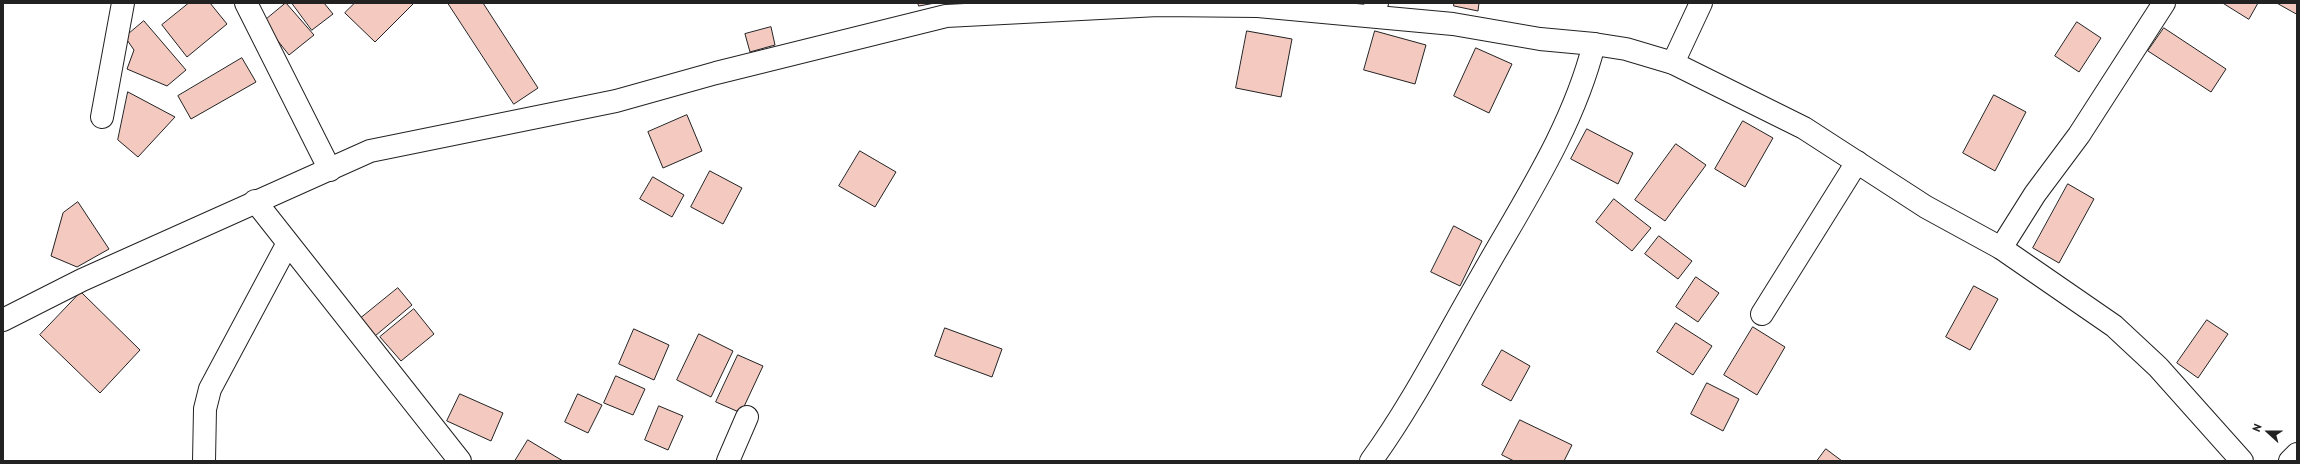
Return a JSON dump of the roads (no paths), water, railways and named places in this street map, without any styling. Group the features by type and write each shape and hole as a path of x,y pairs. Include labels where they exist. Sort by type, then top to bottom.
{"street":[{"path":"102,117 123,3"},
{"path":"246,3 330,170"},
{"path":"1673,63 1701,3"},
{"path":"2001,248 2035,194 2079,135 2164,3"},
{"path":"3,320 82,280 255,201 330,170 370,151 616,101 716,72 946,16 987,8 1159,4 1374,9 1540,39 1594,44 1626,49 1673,63 1804,128 1926,207 2001,248 2114,326 2158,368 2234,458"},
{"path":"1371,461 1392,431 1414,395 1561,136 1586,78 1594,44"},
{"path":"1762,314 1856,162"},
{"path":"255,201 460,461"},
{"path":"204,461 205,409 210,389 288,243"},
{"path":"728,461 747,417"},
{"path":"2290,461 2297,454"}]}
